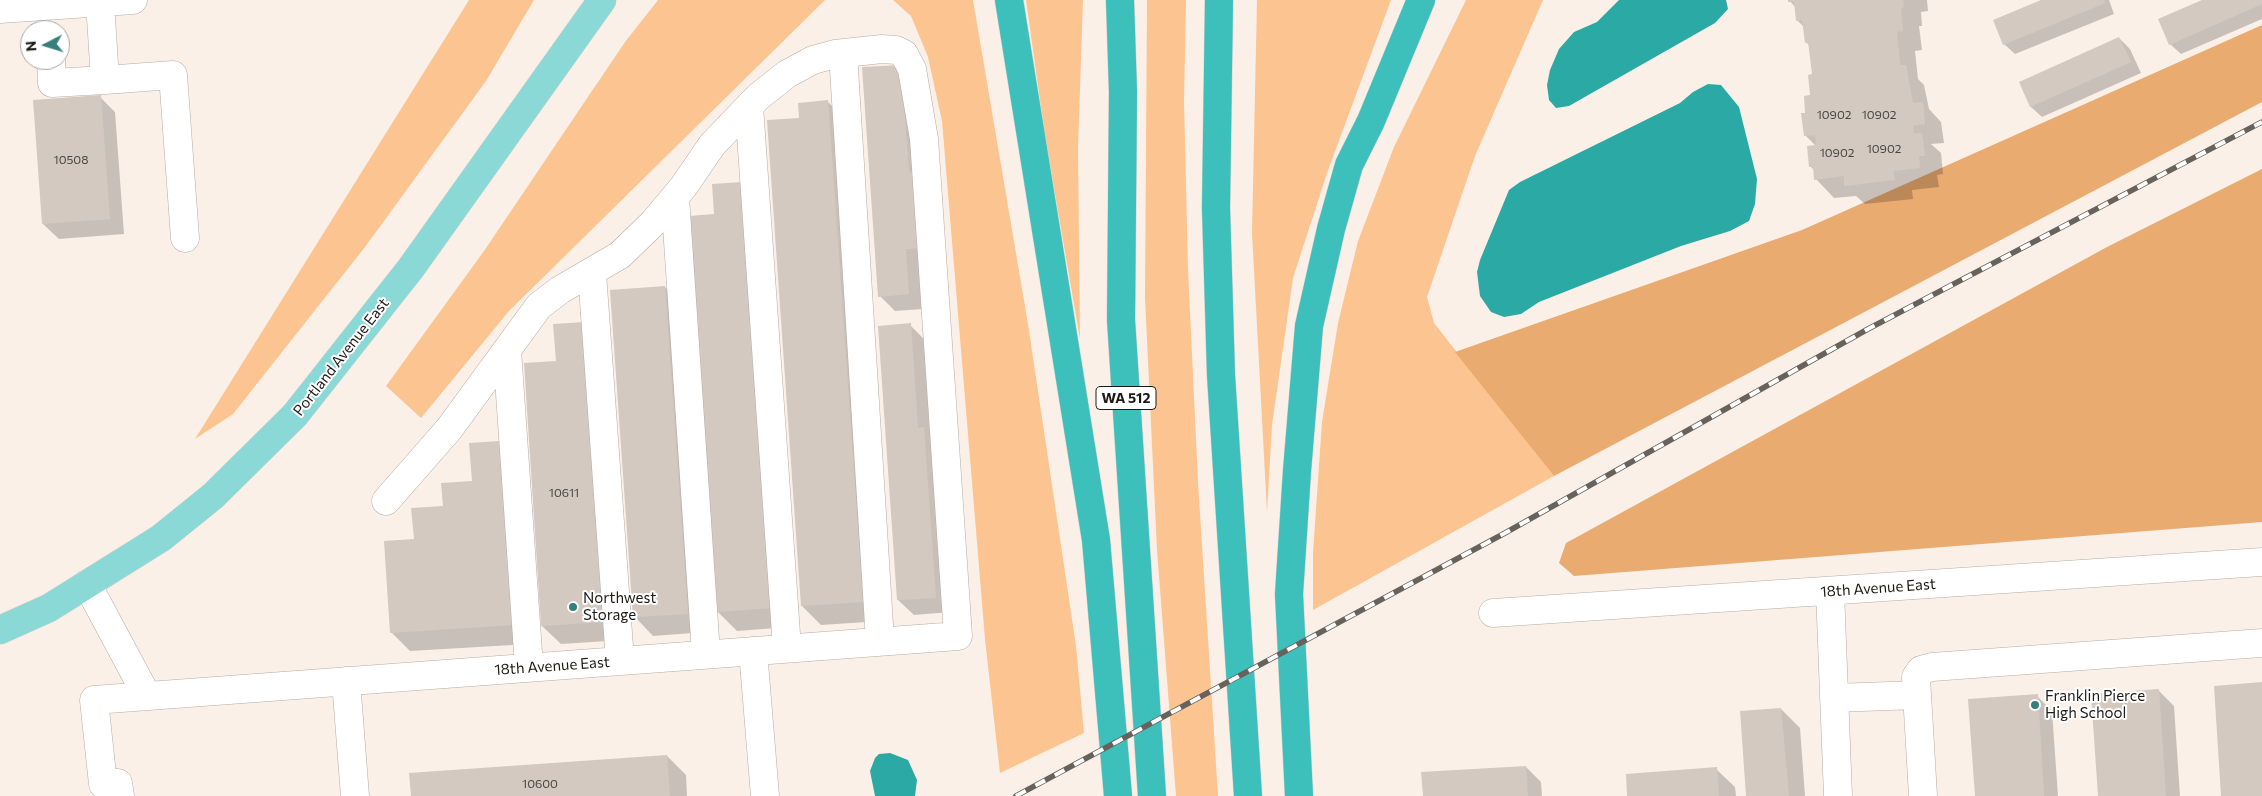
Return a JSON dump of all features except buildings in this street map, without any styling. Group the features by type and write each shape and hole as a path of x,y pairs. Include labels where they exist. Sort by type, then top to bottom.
{"highway":[{"path":"1010,0 1096,540 1118,796"},
{"name":"WA 512","path":"1120,0 1123,92 1121,320 1152,796"},
{"path":"1219,0 1216,208 1221,366 1248,796"},
{"path":"1300,796 1290,594 1296,471 1309,326 1330,229 1349,165 1371,121 1421,0"}],"main road":[{"name":"Portland Avenue East","path":"0,630 49,608 160,538 213,496 295,415 411,268 602,0"}],"street":[{"path":"0,9 48,18 100,2 133,0"},
{"path":"100,2 105,80"},
{"name":"18th Avenue East","path":"120,796 118,783 103,784 94,700 958,636 919,102 912,69 904,54 896,50 882,49 843,54"},
{"path":"386,501 449,429 539,306 560,290 592,274 620,255 654,223 712,145 749,106 787,74 813,60 843,54 880,641"},
{"path":"51,70 52,83 173,75 185,238"},
{"path":"749,106 787,648"},
{"path":"675,197 706,654"},
{"path":"592,274 620,661"},
{"path":"507,350 529,667"},
{"name":"18th Avenue East","path":"1493,614 2262,562"},
{"path":"87,584 147,696"},
{"path":"1830,591 1838,796"},
{"path":"1923,796 1916,677 1921,670 1932,667 2262,643"},
{"path":"753,651 765,796"},
{"path":"346,681 355,796"},
{"path":"1834,698 1917,695"}],"shaded area":[{"path":"469,0 534,0 486,81 365,247 233,414 195,439"},
{"path":"658,0 825,0 509,311 421,418 386,386 484,251 625,42"},
{"path":"893,0 973,0 1028,324 1076,646 1084,733 1000,773 985,639 942,121 928,57 911,16"},
{"path":"1026,0 1083,0 1078,148 1080,339 1045,136"},
{"path":"1147,0 1186,0 1184,100 1188,269 1198,482 1218,796 1176,796 1157,550 1145,298"},
{"path":"1257,0 1391,0 1327,173 1293,278 1272,425 1267,512 1252,233"},
{"path":"1466,0 1543,0 1475,156 1427,297 1434,323 1554,476 1313,610 1313,553 1322,422 1338,323 1358,241 1394,147"},
{"path":"2262,25 2262,102 1554,476 1455,352 1802,230"},
{"path":"2262,169 2262,522 1574,576 1559,563 1566,543 2107,247"}],"water":[{"path":"1619,0 1726,0 1728,9 1715,23 1569,106 1556,108 1549,100 1547,85 1550,70 1559,49 1574,32 1597,22"},
{"path":"1708,84 1721,85 1739,107 1757,179 1755,204 1749,221 1730,231 1681,246 1539,302 1521,314 1504,317 1491,312 1480,296 1477,272 1480,260 1509,190 1520,182 1680,103 1693,92"},
{"path":"890,753 908,760 917,780 915,796 875,796 870,771 875,758 879,754"}],"railway":[{"path":"1016,796 1505,533 1868,329 2262,122"}],"place":[{"name":"Northwest Storage","path":"573,607"},
{"name":"Franklin Pierce High School","path":"2035,705"}]}
